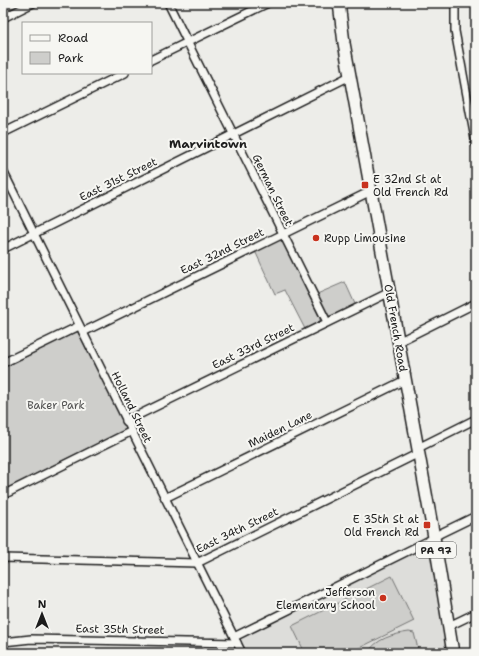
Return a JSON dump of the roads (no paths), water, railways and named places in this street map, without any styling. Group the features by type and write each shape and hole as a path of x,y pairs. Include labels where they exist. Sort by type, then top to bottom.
{"main road":[{"name":"Old French Road","path":"338,3 370,191 390,292 434,537 453,653"}],"street":[{"path":"3,18 33,3"},
{"name":"German Street","path":"168,3 327,322"},
{"path":"152,60 268,3"},
{"path":"455,3 455,32 476,144"},
{"path":"3,133 123,74"},
{"name":"East 31st Street","path":"3,249 350,76"},
{"name":"Holland Street","path":"3,171 242,653"},
{"name":"East 32nd Street","path":"3,363 81,329 370,191"},
{"name":"East 33rd Street","path":"126,421 390,292"},
{"path":"398,342 476,303"},
{"name":"Maiden Lane","path":"165,498 405,380"},
{"name":"East 34th Street","path":"3,558 197,562 476,419"},
{"path":"3,495 132,432"},
{"name":"East 35th Street","path":"3,642 39,639 235,640 476,516"},
{"path":"449,626 476,613"}],"place":[{"name":"E 32nd St at Old French Rd","path":"365,185"},
{"name":"Rupp Limousine","path":"316,238"},
{"name":"E 35th St at Old French Rd","path":"427,525"},
{"name":"Jefferson Elementary School","path":"383,598"}],"district":[{"name":"Marvintown","path":"208,144"}],"park label":[{"name":"Baker Park","path":"56,405"}]}
